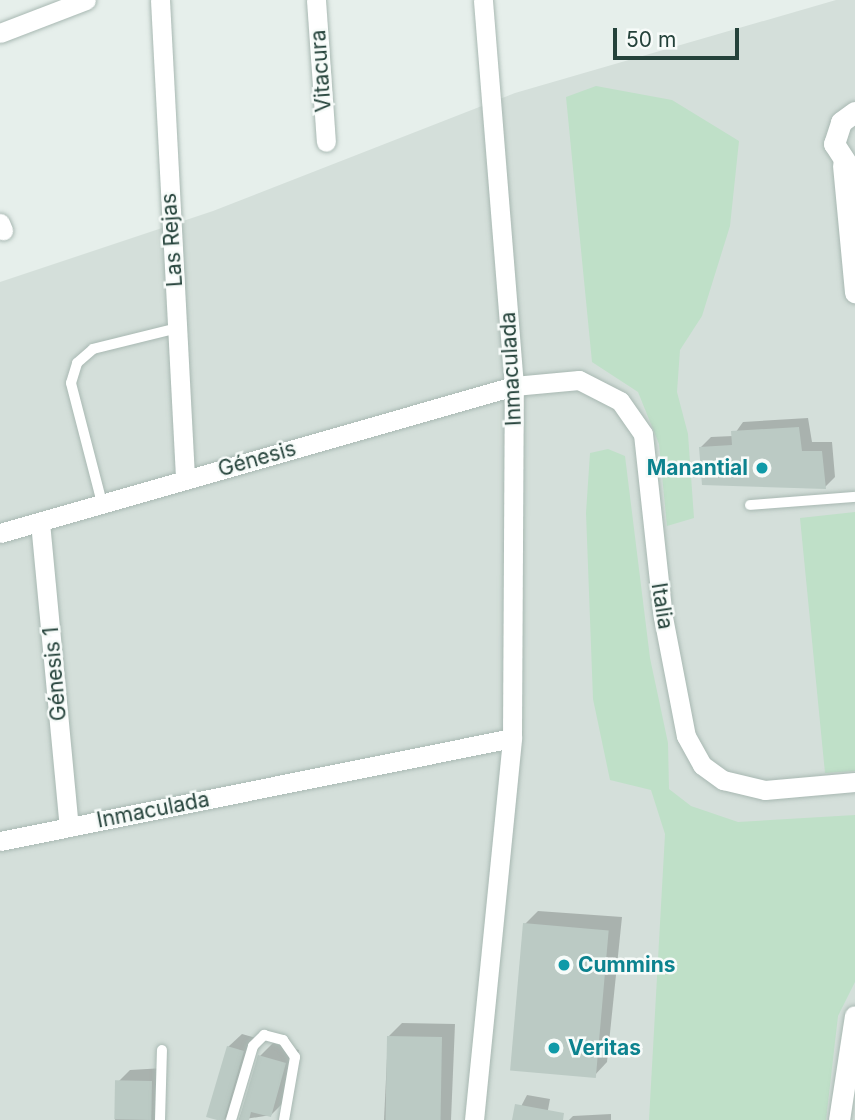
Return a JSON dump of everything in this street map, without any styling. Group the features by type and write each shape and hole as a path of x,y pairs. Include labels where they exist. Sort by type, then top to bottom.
{"street":[{"path":"0,33 63,4 86,0"},
{"name":"Las Rejas","path":"160,0 185,479"},
{"name":"Vitacura","path":"316,0 326,142"},
{"name":"Inmaculada","path":"474,1120 512,738 514,386 483,0"},
{"path":"855,112 836,133 849,170 855,292"},
{"name":"Italia","path":"514,386 565,378 594,385 620,401 643,434 663,617 686,736 702,765 723,780 765,790 855,782"},
{"name":"Génesis","path":"0,533 514,386"},
{"name":"Génesis 1","path":"40,522 69,827"},
{"name":"Inmaculada","path":"0,841 512,738"},
{"path":"839,1120 855,1016"}],"lane":[{"path":"102,503 71,383 78,363 93,349 178,328"},
{"path":"750,505 855,497"},
{"path":"231,1120 253,1046 264,1035 283,1040 295,1057 284,1120"},
{"path":"160,1120 162,1049"}],"shaded area":[{"path":"836,0 855,0 855,1120 0,1120 0,282 213,211 515,93"}],"green space":[{"path":"596,86 672,100 739,141 730,226 702,316 680,350 677,392 688,434 694,518 667,526 659,444 638,392 592,362 566,97"},
{"path":"608,449 625,456 650,658 668,743 669,789 691,806 738,822 855,815 855,982 838,1016 826,1120 649,1120 665,834 651,790 610,780 593,699 586,513 590,453"},
{"path":"855,512 855,771 825,773 800,518"}],"building":[{"name":"Manantial","path":"799,427 802,451 822,451 826,489 702,485 699,447 732,445 731,431"},
{"path":"523,923 609,930 596,1078 510,1070"},
{"path":"387,1036 442,1037 441,1120 386,1120"},
{"path":"227,1046 244,1051 224,1120 217,1120 206,1117"},
{"path":"258,1055 286,1063 271,1117 251,1112 249,1120 239,1120"},
{"path":"115,1080 152,1081 151,1120 114,1119"},
{"path":"515,1104 564,1113 563,1120 512,1120"}],"place":[{"name":"Manantial","path":"762,468"},
{"name":"Cummins","path":"564,965"},
{"name":"Veritas","path":"554,1048"}]}
